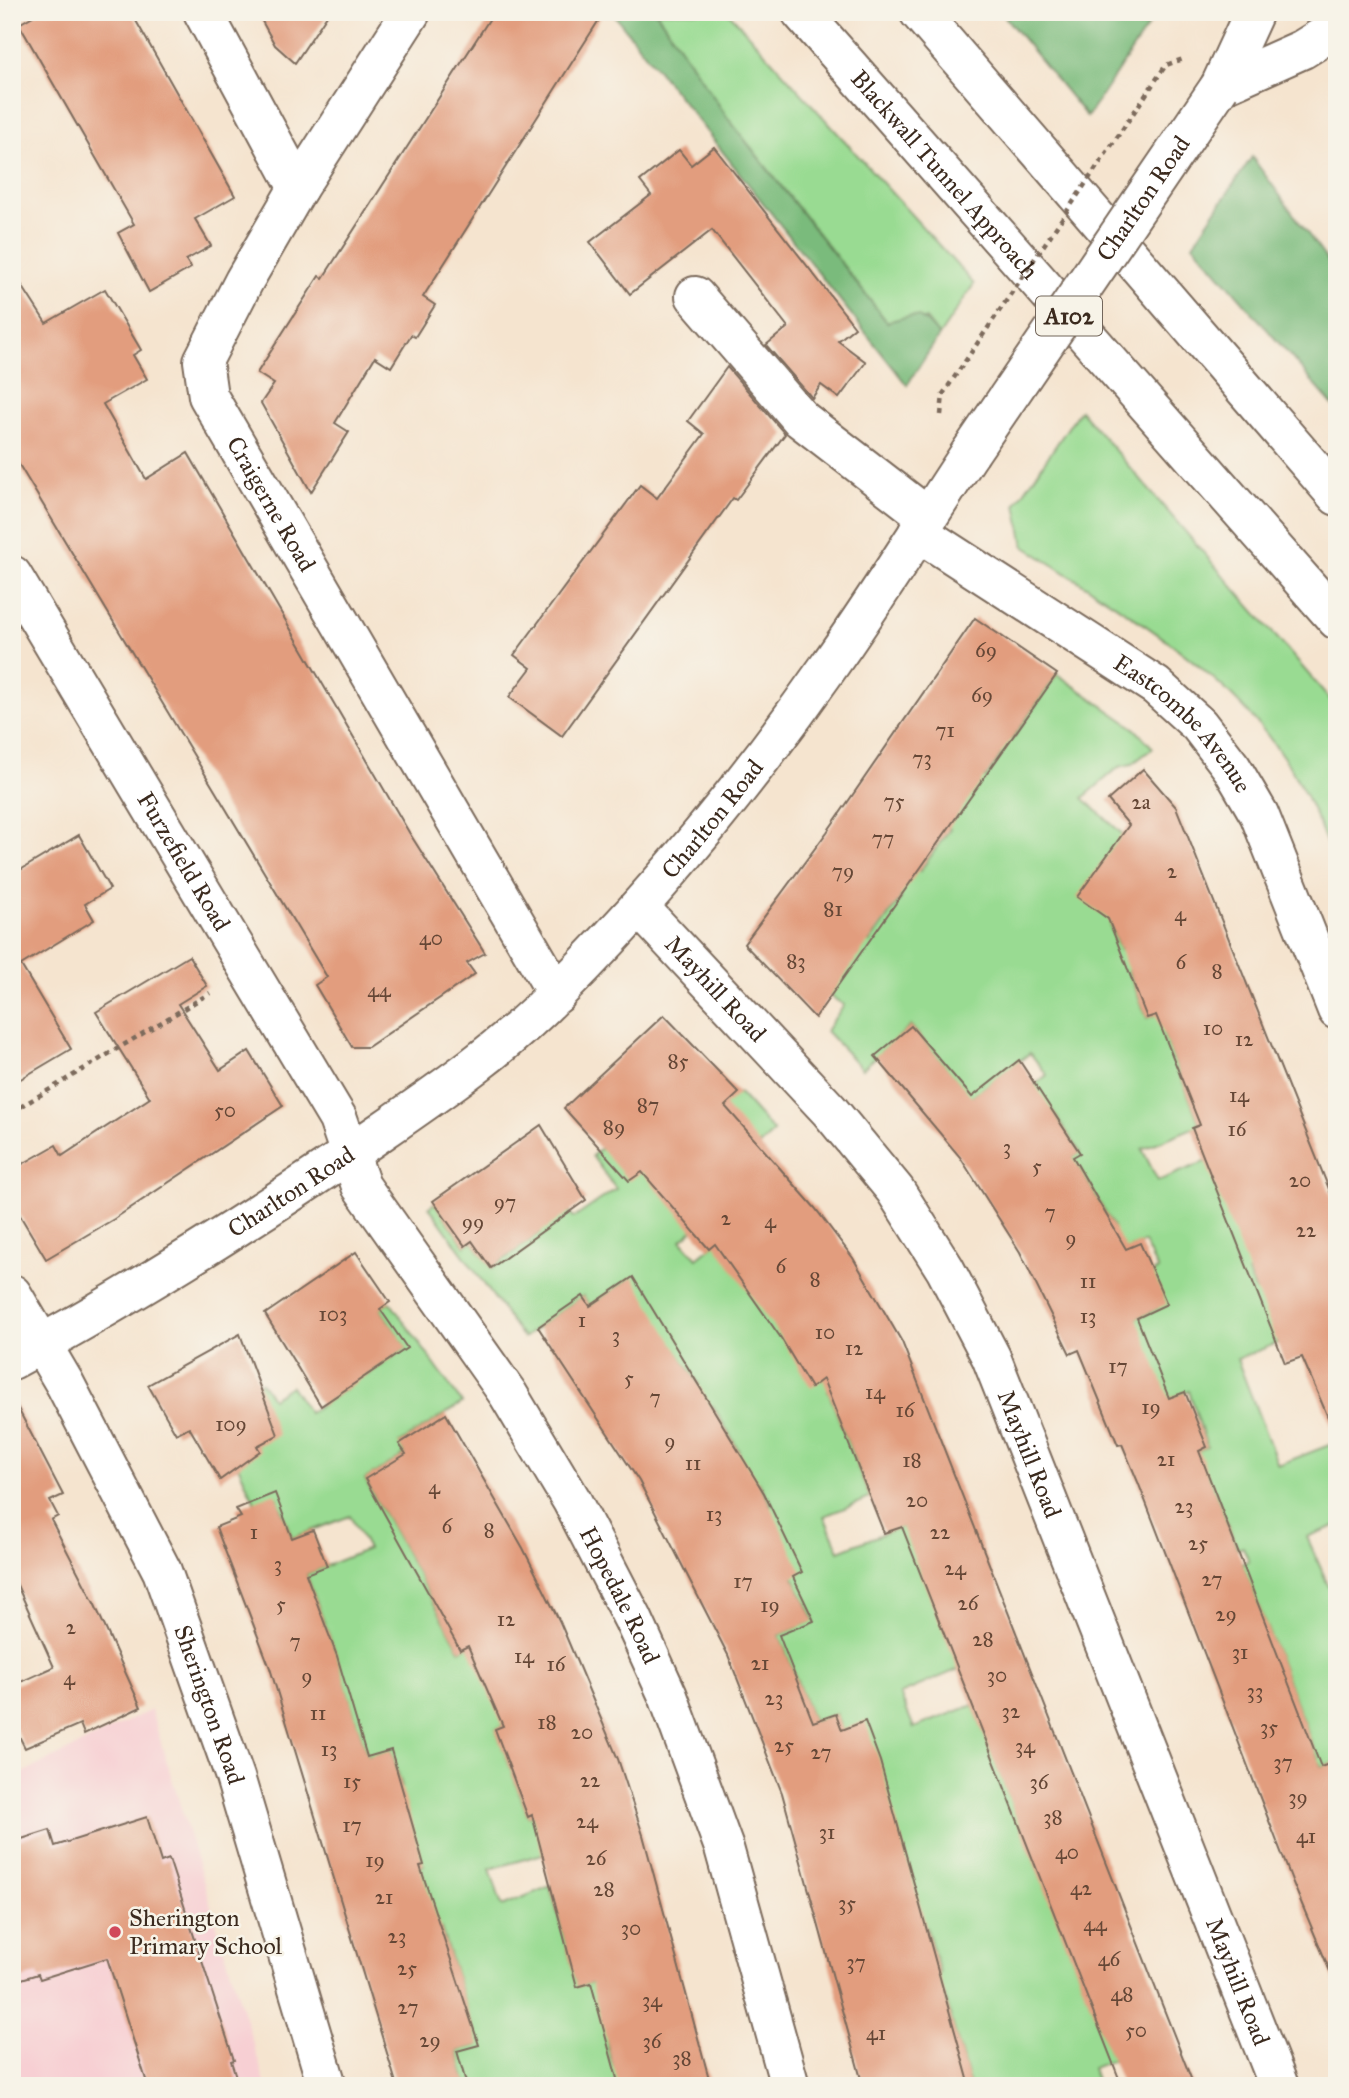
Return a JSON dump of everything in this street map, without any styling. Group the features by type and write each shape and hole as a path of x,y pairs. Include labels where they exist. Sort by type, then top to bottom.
{"main road":[{"path":"203,12 298,188"},
{"name":"Craigerne Road","path":"411,12 298,188 244,281 203,361 208,396 557,994"},
{"name":"Blackwall Tunnel Approach","path":"801,12 1337,620"},
{"path":"919,12 1337,496"},
{"name":"Charlton Road","path":"27,1352 156,1280 455,1081 557,994 639,907 708,824 829,667 1220,86 1254,12"},
{"path":"1220,86 1303,49 1337,28"},
{"name":"Eastcombe Avenue","path":"695,296 801,419 923,524 1156,686 1199,725 1232,768 1259,814 1337,1010"},
{"name":"Furzefield Road","path":"12,575 338,1119 350,1153"},
{"name":"Mayhill Road","path":"639,907 829,1110 895,1189 945,1269 990,1357 1279,2086"},
{"name":"Hopedale Road","path":"350,1153 361,1186 515,1406 572,1501 633,1619 668,1696 724,1848 790,2086"},
{"name":"Sherington Road","path":"12,1294 27,1352 162,1571 234,1777 327,2086"}],"path":[{"path":"941,419 943,394 1166,65 1194,54"},
{"path":"12,1112 217,989"}],"shaded area":[{"name":"Sherington Primary School","path":"151,1710 266,2086 12,2086 12,1778"}],"green space":[{"path":"612,12 656,12 727,117 887,322 911,316 922,318 939,336 907,385"},
{"path":"656,12 728,12 974,284 939,336 926,319 887,322 727,117"},
{"path":"1001,12 1154,12 1156,14 1087,117"},
{"path":"1252,157 1337,274 1337,410 1193,244"},
{"path":"1080,410 1337,707 1337,869 1300,784 1258,724 1230,694 1131,615 1024,546 1016,504"},
{"path":"1057,674 1133,727 1153,748 1132,764 1119,767 1083,798 1140,850 1110,926 1120,950 1167,931 1128,971 1147,1018 1194,1000 1201,1018 1164,1034 1200,1125 1142,1149 1158,1181 1251,1143 1257,1269 1248,1273 1256,1291 1264,1288 1295,1336 1237,1359 1278,1465 1337,1442 1337,1525 1307,1537 1337,1605 1337,1761 1321,1767 1242,1564 1249,1561 1243,1547 1237,1549 1208,1476 1195,1452 1207,1447 1189,1391 1164,1401 1126,1323 1158,1308 1163,1297 1139,1279 1158,1270 1144,1242 1090,1265 1114,1228 1079,1168 1041,1179 1080,1152 1052,1110 997,1115 1047,1075 1030,1053 971,1098 911,1026 862,1069 826,1031 844,1005 830,996 839,921 870,942 901,898 869,876 890,850 920,871 950,829 919,807 964,764 986,778 1001,755 971,735 982,719 1012,739"},
{"path":"739,1093 774,1132 736,1167 731,1197 681,1240 697,1258 719,1240 849,1359 828,1391 870,1498 824,1516 839,1551 903,1526 959,1669 900,1694 914,1728 973,1705 1113,2060 1092,2068 1098,2086 970,2086 945,1996 899,2008 893,1988 940,1973 926,1926 879,1938 842,1730 836,1714 813,1722 779,1635 814,1620 793,1577 769,1507 771,1505 759,1482 714,1504 698,1476 739,1451 713,1406 671,1431 659,1411 699,1384 629,1280 590,1306 583,1296 523,1338 429,1207 435,1203 465,1246 472,1241 492,1268 541,1232 550,1186 574,1218 616,1189 592,1156 660,1094"},
{"path":"390,1302 462,1403 400,1443 406,1454 365,1479 460,1650 502,1628 539,1711 496,1729 528,1816 533,1815 546,1853 490,1869 502,1906 550,1886 578,1986 622,1974 609,2019 607,2044 610,2057 627,2086 467,2086 457,2051 478,2045 441,1928 421,1934 420,1866 424,1865 377,1794 402,1786 391,1751 367,1757 334,1649 306,1574 368,1549 350,1516 292,1538 277,1498 256,1505 235,1459 257,1446 233,1402 261,1382 272,1398 291,1386 309,1413 350,1386 341,1336 367,1375 406,1348 380,1309"}],"building":[{"path":"40,12 131,12 235,196 195,219 211,246 186,260 191,268 149,292 118,233 134,224 19,24"},
{"path":"257,12 329,12 295,63 275,45"},
{"path":"494,12 604,12 423,297 435,305 415,337 411,335 391,367 375,357 335,423 349,432 311,492 261,403 274,384 257,373 319,276 323,278"},
{"path":"714,147 855,327 838,341 866,362 839,398 821,385 812,398 766,345 788,327 712,230 630,294 590,242 651,195 640,181 679,150 691,165"},
{"path":"12,270 46,323 105,289 141,350 133,355 147,379 103,404 146,479 188,453 410,834 485,953 467,963 475,974 368,1047 352,1047 315,985 327,977 12,453"},
{"path":"727,367 785,434 736,500 733,498 562,736 509,697 531,668 514,655 640,485 657,498 704,434 688,421"},
{"path":"975,618 1057,674 815,1018 744,944 827,832"},
{"path":"1143,769 1176,807 1337,1209 1337,1438 1302,1357 1285,1363 1192,1128 1200,1125 1156,1015 1147,1018 1108,919 1077,897 1129,825 1108,800"},
{"path":"79,835 110,889 85,904 94,920 21,965 71,1049 12,1084 12,875"},
{"path":"189,956 207,986 178,1004 220,1070 249,1051 283,1106 114,1219 46,1259 12,1202 12,1170 56,1145 62,1156 150,1098 96,1012"},
{"path":"664,1015 739,1093 725,1106 815,1208 853,1258 902,1342 1194,2086 1122,2086 902,1527 884,1533 823,1379 811,1388 781,1338 715,1244 709,1249 642,1172 629,1181 564,1108"},
{"path":"911,1026 972,1097 1019,1060 1080,1153 1073,1157 1126,1249 1140,1243 1167,1304 1137,1318 1169,1398 1185,1392 1207,1447 1199,1451 1321,1767 1337,1761 1337,1988 1293,1883 1138,1482 1122,1444 1118,1445 1079,1350 1070,1354 1020,1252 960,1157 875,1056"},
{"path":"541,1125 586,1200 491,1268 472,1241 465,1246 433,1201"},
{"path":"356,1252 390,1302 380,1309 407,1348 321,1406 265,1314"},
{"path":"633,1277 764,1493 802,1572 793,1577 814,1621 779,1635 813,1722 836,1714 842,1730 865,1721 880,1761 970,2086 863,2086 782,1793 728,1655 639,1481 538,1327 583,1296 590,1306"},
{"path":"240,1334 278,1435 257,1446 260,1451 220,1480 189,1427 176,1434 148,1385"},
{"path":"12,1397 63,1495 50,1501 58,1516 51,1520 95,1605 141,1707 84,1734 80,1724 25,1748 12,1722 12,1686 54,1667 12,1574"},
{"path":"446,1414 523,1548 560,1622 618,1759 643,1835 711,2086 619,2086 591,1983 577,1987 532,1815 528,1817 495,1729 503,1726 468,1646 460,1650 365,1479 406,1454 399,1444"},
{"path":"275,1493 292,1538 313,1530 327,1566 306,1574 337,1656 367,1757 391,1750 424,1865 420,1866 479,2045 457,2051 467,2086 397,2086 270,1668 216,1527 241,1517 236,1509"},
{"path":"147,1817 161,1862 169,1859 234,2060 231,2061 239,2086 148,2086 107,1958 40,1979 38,1974 12,1982 12,1842 50,1830 55,1846"}],"place":[{"name":"Sherington Primary School","path":"115,1932"}]}
